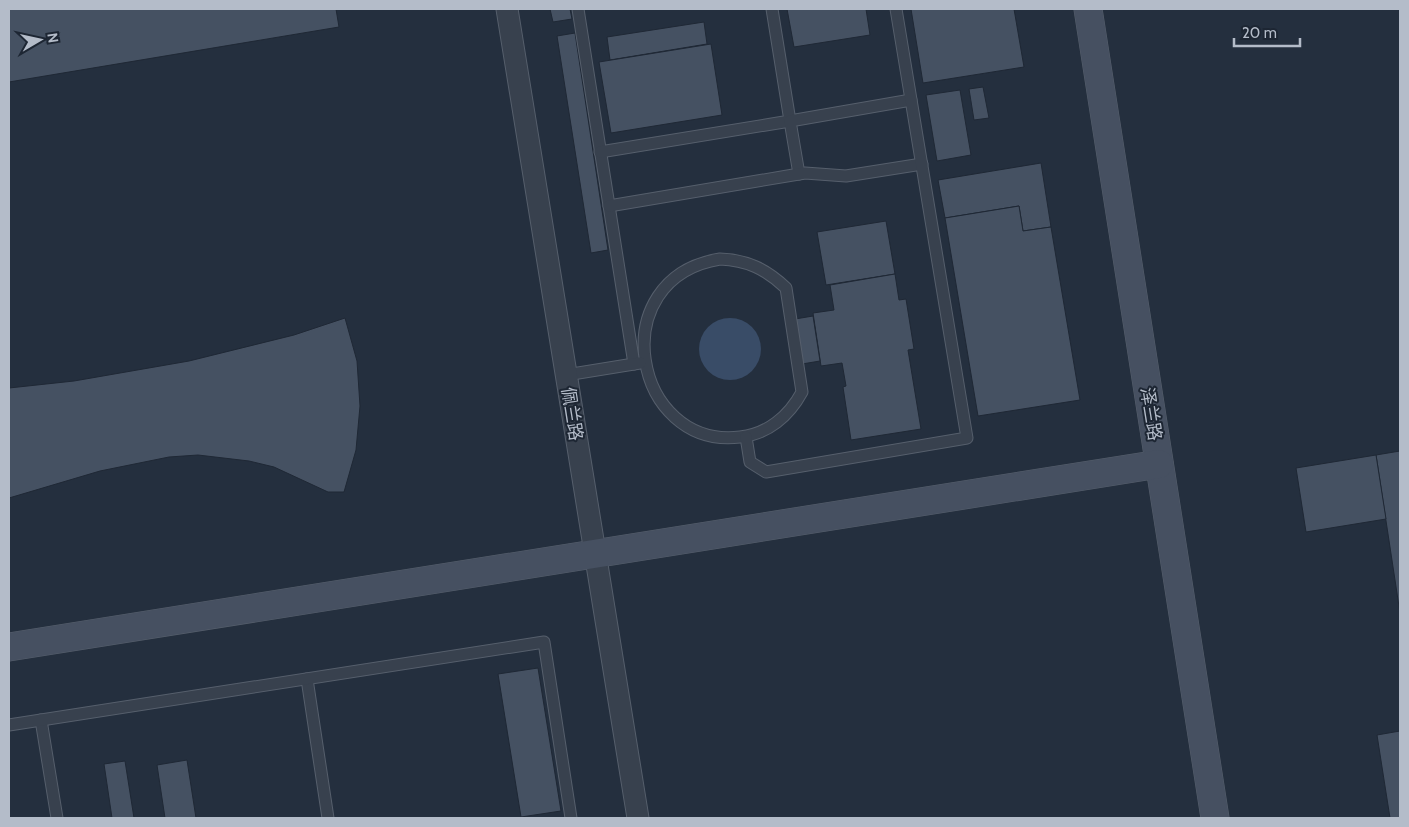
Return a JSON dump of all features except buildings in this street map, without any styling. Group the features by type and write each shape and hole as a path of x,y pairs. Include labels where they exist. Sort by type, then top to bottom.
{"street":[{"name":"佩兰路","path":"507,9 638,818"},
{"name":"泽兰路","path":"1088,9 1215,818"},
{"path":"9,647 1159,464"}],"lane":[{"path":"578,9 634,364"},
{"path":"772,9 798,174"},
{"path":"746,437 750,462 766,472 967,438 896,9"},
{"path":"600,152 911,100"},
{"path":"609,206 798,174 846,176 922,164"},
{"path":"720,259 749,263 775,278 786,288 802,392 795,405 779,421 760,432 746,437 715,437 700,433 680,421 663,405 655,392 647,362 644,346 648,314 654,300 676,276 697,265 720,259"},
{"path":"566,375 647,362"},
{"path":"9,725 544,642 571,818"},
{"path":"306,679 328,818"},
{"path":"41,720 57,818"}],"water":[{"path":"730,318 742,320 752,327 759,337 761,349 759,361 752,371 742,378 730,380 718,378 708,371 701,361 699,349 701,337 708,327 718,320"}]}
